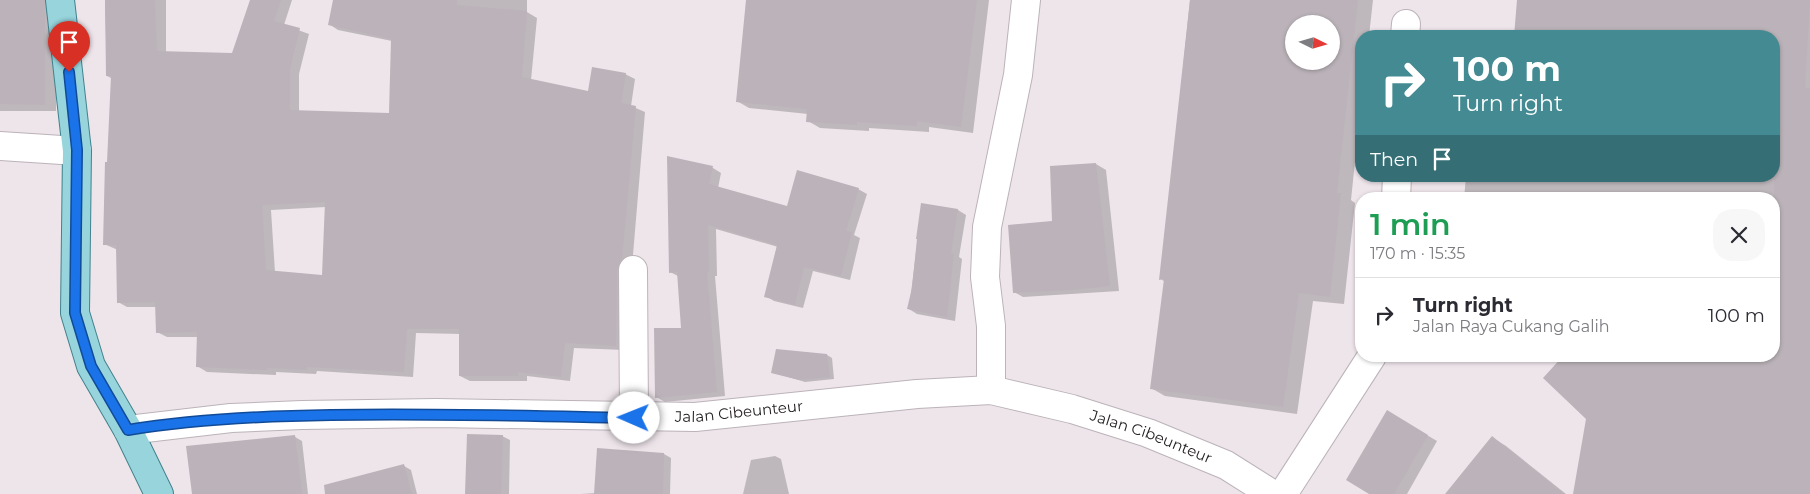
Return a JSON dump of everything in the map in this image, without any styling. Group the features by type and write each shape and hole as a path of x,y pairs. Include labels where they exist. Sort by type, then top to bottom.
{"main road":[{"path":"60,0 77,150 75,313 91,366 128,430 158,494"}],"street":[{"path":"991,390 991,326 985,277 987,227 1018,75 1026,0"},
{"path":"0,146 77,150"},
{"path":"634,270 634,418"},
{"path":"1283,494 1368,362"},
{"name":"Jalan Cibeunteur","path":"128,430 231,418 302,416 436,413 634,418 695,417 917,394 991,390 1072,409 1148,433 1226,465 1272,494"}],"building":[{"path":"0,0 45,0 45,105 0,104"},
{"path":"105,0 155,0 157,51 232,53 250,0 281,0 274,21 300,28 290,69 290,110 389,113 391,39 328,25 333,0 457,0 457,5 527,11 522,77 588,91 592,67 626,73 621,103 636,106 622,259 617,270 616,346 565,343 561,377 518,372 518,376 459,376 459,329 407,329 404,372 307,367 307,370 267,368 267,370 196,367 197,332 156,333 155,302 117,303 116,245 103,245 105,162 107,162 111,76 106,76","holes":["325,202 322,275 266,270 262,205"]},
{"path":"746,0 977,0 961,127 917,121 917,126 857,122 857,125 806,122 807,109 736,102"},
{"path":"1190,0 1358,0 1337,193 1341,193 1330,297 1299,293 1283,407 1150,389 1164,279 1159,280"},
{"path":"1517,0 1810,0 1805,88 1810,88 1810,494 1573,494 1586,419 1543,378 1558,362 1780,362 1780,192 1774,192 1774,182 1780,182 1780,30 1514,30"},
{"path":"667,156 713,166 709,184 787,206 797,170 859,188 846,231 852,232 841,276 804,267 795,305 764,297 777,245 708,225 709,272 707,272 717,392 655,398 654,328 681,328 677,272 669,273"},
{"path":"1096,163 1110,286 1013,293 1008,225 1052,221 1050,166"},
{"path":"921,203 958,209 951,253 954,253 947,317 907,309 912,288"},
{"path":"776,349 827,354 830,377 799,380 771,373"},
{"path":"1387,410 1428,435 1394,494 1369,494 1346,480"},
{"path":"467,434 503,435 501,494 465,494"},
{"path":"295,435 302,494 192,494 186,446"},
{"path":"1492,436 1564,494 1445,494"},
{"path":"597,448 664,453 663,494 594,494"},
{"path":"404,464 412,494 325,494 324,485"}],"route":[{"path":"69,72 77,150 75,313 91,366 128,430 159,424 231,418 302,416 436,413 634,418"}]}
